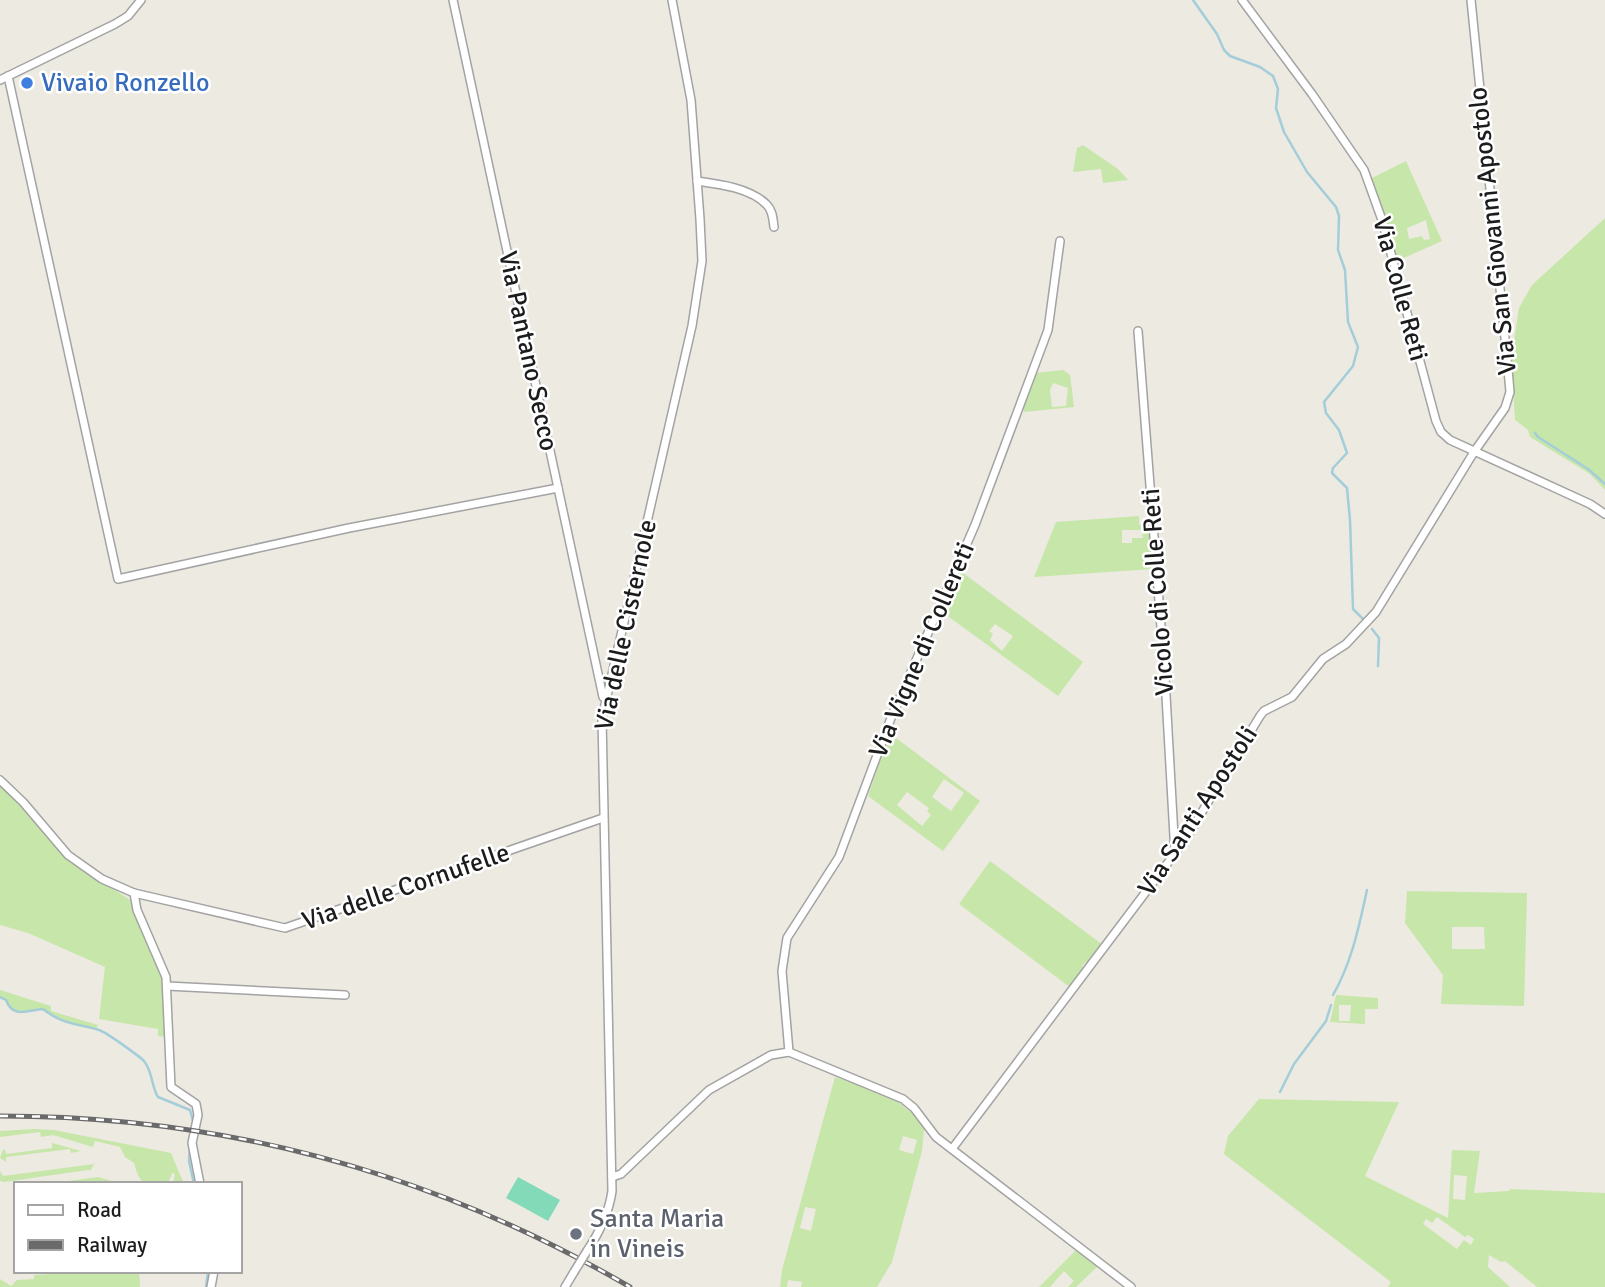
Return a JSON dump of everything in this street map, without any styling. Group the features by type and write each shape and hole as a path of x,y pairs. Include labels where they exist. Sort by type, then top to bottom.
{"street":[{"path":"0,80 115,24 128,16 141,0"},
{"name":"Via Pantano Secco","path":"453,0 604,702"},
{"name":"Via delle Cisternole","path":"565,1287 601,1228 610,1205 612,1177 603,818 604,702 696,306 702,261 691,100 672,0"},
{"name":"Via Colle Reti","path":"1242,0 1364,170 1382,220 1437,425 1447,439 1590,504 1605,514"},
{"name":"Via San Giovanni Apostolo","path":"1471,0 1510,389 1505,408 1474,452"},
{"path":"8,76 118,579 349,528 558,488"},
{"path":"696,181 738,189 763,202 770,208 774,227"},
{"name":"Via Vigne di Collereti","path":"789,1052 782,971 787,938 839,858 891,718 980,512 1048,330 1060,240"},
{"name":"Vicolo di Colle Reti","path":"1138,331 1165,678 1175,854"},
{"name":"Via Santi Apostoli","path":"953,1149 1175,854 1260,716 1264,711 1292,697 1323,659 1346,644 1376,612 1474,452"},
{"name":"Via delle Cornufelle","path":"0,780 26,805 73,859 102,879 134,893 285,928 603,818"},
{"path":"134,893 135,907 164,969 172,1087 196,1104 198,1115 192,1143 200,1182"},
{"path":"167,986 345,995"},
{"path":"612,1177 621,1174 709,1090 771,1055 789,1052 904,1099 936,1137 1131,1287"}],"green space":[{"path":"1083,145 1118,169 1128,180 1103,183 1101,169 1073,172 1077,148"},
{"path":"1406,161 1442,241 1397,261 1372,178","holes":["1426,220 1430,239 1424,240 1422,236 1409,239 1407,228"]},
{"path":"1605,218 1605,490 1590,474 1530,437 1528,430 1515,420 1511,360 1519,308 1532,285"},
{"path":"1063,370 1070,375 1074,407 1024,412 1035,373","holes":["1053,383 1068,388 1066,406 1052,407 1050,390"]},
{"path":"1139,516 1139,524 1149,528 1153,569 1034,577 1056,522","holes":["1122,530 1142,530 1143,538 1132,538 1132,543 1122,543"]},
{"path":"959,570 1083,662 1058,696 942,612","holes":["995,624 1013,636 1002,651 990,640 993,634 989,631"]},
{"path":"896,738 980,801 943,851 868,796 887,740 893,742","holes":["944,779 964,793 951,811 932,797","907,792 929,808 927,811 931,815 922,826 897,805"]},
{"path":"0,783 20,802 67,860 129,899 164,973 167,1037 158,1036 158,1029 99,1019 105,967 28,933 0,925"},
{"path":"990,861 1103,945 1090,964 1086,962 1082,966 1085,970 1071,988 959,904"},
{"path":"1407,891 1527,893 1524,1006 1441,1004 1443,975 1405,923","holes":["1452,927 1484,927 1485,949 1452,949"]},
{"path":"0,990 51,1006 51,1011 98,1025 96,1029 75,1025 43,1009 26,1012 12,1010 6,1000 0,997"},
{"path":"1336,995 1378,998 1378,1009 1365,1009 1365,1024 1330,1022","holes":["1339,1005 1351,1005 1350,1021 1339,1021"]},
{"path":"835,1077 885,1094 897,1101 919,1119 924,1129 922,1151 892,1262 877,1287 801,1287 802,1282 788,1280 787,1287 780,1287 782,1270","holes":["903,1136 917,1140 913,1154 899,1150","805,1207 816,1209 811,1231 800,1228"]},
{"path":"1259,1099 1399,1102 1365,1176 1448,1218 1452,1150 1480,1151 1474,1193 1510,1189 1605,1193 1605,1287 1537,1287 1505,1261 1501,1262 1489,1255 1488,1267 1510,1287 1388,1287 1391,1282 1224,1154 1228,1136","holes":["1454,1175 1467,1176 1465,1200 1453,1199","1437,1217 1465,1237 1468,1235 1474,1239 1471,1245 1464,1240 1457,1249 1423,1224 1426,1219 1432,1223"]},
{"path":"54,1130 171,1153 183,1182 173,1182 175,1174 172,1173 169,1182 145,1182 120,1147 95,1141 93,1147 53,1135 41,1137 40,1132 0,1137 0,1131"},
{"path":"52,1143 81,1151 71,1153 70,1149 6,1157 6,1162 0,1158 5,1149 6,1154 52,1148"},
{"path":"94,1164 91,1170 0,1181 0,1171 3,1176"},
{"path":"98,1177 115,1182 61,1182"},
{"path":"518,1177 560,1200 548,1221 506,1198"},
{"path":"1076,1250 1097,1267 1076,1287 1068,1287 1074,1281 1064,1271 1050,1287 1039,1287"},
{"path":"139,1273 140,1287 0,1287 0,1279 11,1286 17,1280 34,1279 34,1275"}],"waterway":[{"path":"1193,0 1230,56 1260,67 1273,76 1278,89 1276,108 1284,132 1307,172 1336,207 1339,216 1338,250 1345,270 1348,322 1358,347 1353,366 1324,402 1326,413 1339,430 1347,453 1333,468 1332,473 1347,488 1353,609 1364,620"},
{"path":"1535,433 1588,469 1605,484"},
{"path":"1372,629 1379,638 1378,666"},
{"path":"1333,995 1350,957 1367,890"},
{"path":"0,997 6,1000 13,1010 27,1012 43,1009 64,1021 108,1035 144,1061 158,1097 190,1110 193,1121"},
{"path":"1280,1092 1294,1064 1326,1021 1331,1005"},
{"path":"190,1146 189,1161 194,1182"},
{"path":"206,1287 208,1273"}],"railway":[{"path":"0,1116 84,1119 166,1127 247,1140 327,1159 405,1183 481,1212 556,1247 630,1287"}],"place":[{"name":"Vivaio Ronzello","path":"27,83"},
{"name":"Santa Maria in Vineis","path":"576,1234"}]}
